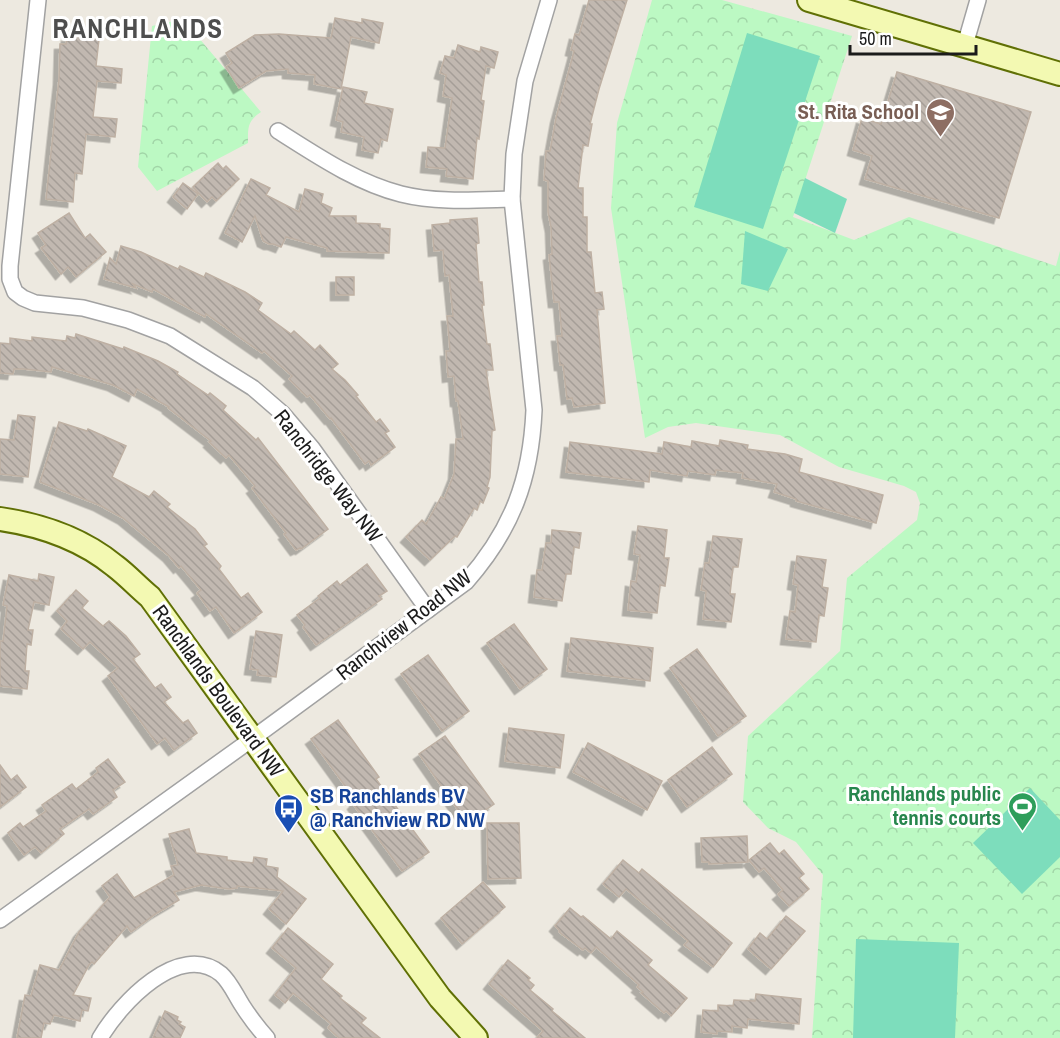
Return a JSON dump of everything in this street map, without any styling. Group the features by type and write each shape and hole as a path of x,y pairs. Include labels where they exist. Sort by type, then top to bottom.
{"street":[{"name":"Ranchridge Way NW","path":"38,0 10,266 10,279 15,292 35,303 83,308 129,320 170,336 253,388 283,414 312,448 428,610"},
{"name":"Ranchview Road NW","path":"0,920 466,582 492,549 521,494 531,452 534,410 512,199 514,154 525,81 549,0"},
{"path":"809,0 1060,74"},
{"path":"965,45 978,0"},
{"path":"278,131 361,179 400,194 431,199 512,199"},
{"name":"Ranchlands Boulevard NW","path":"0,519 43,528 92,550 115,565 150,597 440,998 476,1038"},
{"path":"100,1038 111,1020 129,999 173,968 192,964 203,964 223,976 267,1038"}],"green space":[{"path":"652,0 722,0 852,36 793,217 854,240 909,217 1056,266 1060,251 1060,1038 812,1038 823,875 796,842 768,828 743,802 748,736 840,651 847,578 917,520 920,503 916,492 904,486 839,467 780,435 696,423 668,427 645,438 611,208 617,123"},
{"path":"183,19 261,112 249,125 248,143 157,191 138,167 152,26"},
{"path":"747,33 820,56 763,229 694,207"},
{"path":"805,178 847,199 835,233 794,213"},
{"path":"745,231 788,249 768,291 741,284"},
{"name":"Ranchlands public tennis courts","path":"1030,788 1060,820 1060,857 1022,894 973,843"},
{"path":"856,939 959,943 955,1038 853,1038"}],"building":[{"path":"589,0 627,0 599,89 590,124 592,124 588,146 583,145 578,188 583,188 583,217 587,217 587,252 591,252 595,293 602,292 604,309 597,310 605,403 574,407 572,398 567,399 563,365 560,365 557,336 562,336 559,302 554,302 549,255 552,254 548,181 544,180 546,151 550,151 556,118 574,51 571,50 575,34 579,35"},
{"path":"335,18 362,23 362,19 383,23 379,43 351,37 341,89 314,84 315,75 288,73 288,69 266,71 239,88 226,67 232,63 226,53 255,35 279,34 331,38"},
{"path":"67,36 99,39 96,66 122,69 121,83 97,81 93,117 117,119 115,137 86,134 82,174 75,173 73,202 46,199 59,79 60,44 66,44"},
{"path":"458,45 480,52 481,47 498,52 494,68 486,66 481,100 484,101 473,179 446,176 447,169 426,167 428,147 445,148 452,98 443,96 446,75 440,73 445,56 454,58"},
{"path":"897,72 1031,112 999,218 865,179 872,156 853,150 862,118 881,124"},
{"path":"343,87 367,92 364,103 393,109 387,141 381,139 378,153 362,150 364,137 341,132 343,122 336,120"},
{"path":"218,163 223,169 226,166 239,179 216,201 212,197 207,202 193,187"},
{"path":"251,179 270,188 266,195 299,212 305,189 323,194 321,203 332,208 329,216 356,216 356,223 380,224 380,228 390,229 389,253 327,251 327,248 286,237 281,247 269,244 263,241 255,216 242,242 225,233"},
{"path":"183,183 198,194 187,209 173,197"},
{"path":"69,213 85,238 90,234 106,252 76,277 68,267 61,274 41,248 46,245 38,233"},
{"path":"477,218 479,243 476,244 479,282 482,282 484,305 482,305 493,370 486,370 495,430 492,431 490,477 487,487 489,488 483,503 480,501 477,510 474,508 457,537 455,536 430,560 406,537 422,520 426,524 441,497 444,499 454,474 456,439 463,439 454,376 448,377 446,351 450,351 447,316 453,316 449,275 445,276 443,250 434,251 432,225 450,223 450,220"},
{"path":"121,246 141,252 178,269 180,266 204,277 206,273 245,292 262,303 258,310 291,334 294,331 315,350 320,345 338,364 332,369 358,395 356,396 376,422 380,419 389,431 385,433 395,447 371,465 369,461 365,464 331,418 310,395 307,397 289,379 292,376 264,351 262,353 206,314 205,317 153,289 152,292 133,284 136,288 104,279 110,258 116,264"},
{"path":"336,277 354,277 354,295 336,295"},
{"path":"76,334 123,349 124,347 158,361 178,372 177,374 208,395 210,393 226,406 223,410 256,440 258,438 328,529 301,549 296,550 252,488 255,486 229,455 226,458 209,442 211,441 169,407 137,389 134,396 113,385 52,367 51,372 14,369 13,374 0,373 0,343 10,344 10,338 32,341 32,337 66,341 67,336 75,338"},
{"path":"18,415 35,417 28,477 0,474 0,439 14,440"},
{"path":"59,422 87,431 88,429 126,446 112,477 149,497 154,491 170,504 167,507 195,529 207,544 204,546 221,566 219,569 241,598 248,593 262,612 234,633 216,607 210,611 197,593 201,590 181,566 179,568 169,556 123,518 99,505 40,482"},
{"path":"720,440 748,445 747,449 785,454 802,459 799,472 883,495 876,523 796,501 796,499 774,492 777,484 742,478 743,473 716,470 715,475 688,471 687,476 650,470 649,482 566,472 570,442 662,454 664,442 691,447 692,441 719,446"},
{"path":"638,526 667,530 664,558 669,558 665,586 660,585 657,613 628,610 631,581 636,582 640,555 634,554"},
{"path":"552,530 581,533 579,548 574,547 571,574 566,574 562,601 534,597 537,570 542,570 546,543 551,543"},
{"path":"713,536 742,539 738,567 733,567 730,594 735,594 731,622 703,619 706,591 701,590 705,563 709,563"},
{"path":"797,556 826,560 822,587 828,588 824,616 819,615 816,642 786,639 790,611 795,612 798,585 793,584"},
{"path":"367,564 387,591 379,596 382,599 316,645 297,615 320,598 318,596 337,581 340,585"},
{"path":"39,574 54,577 49,605 34,602 28,630 33,630 31,645 27,644 25,671 29,671 27,689 0,686 0,641 3,641 7,606 3,605 9,575 38,581"},
{"path":"76,590 88,601 82,608 103,626 109,621 126,636 140,654 133,659 155,688 161,684 171,697 164,702 183,723 188,720 197,733 174,750 165,738 157,744 108,676 118,668 90,642 83,649 61,629 67,621 57,611"},
{"path":"514,624 547,669 520,689 487,643"},
{"path":"256,631 282,635 276,677 257,675 258,670 250,669"},
{"path":"571,638 653,648 650,681 567,671"},
{"path":"697,649 746,716 718,736 670,668"},
{"path":"428,655 469,711 442,731 401,674"},
{"path":"338,720 379,777 376,779 429,852 402,871 353,804 356,801 311,739"},
{"path":"509,728 564,735 560,768 505,761"},
{"path":"445,736 494,804 467,823 419,754"},
{"path":"588,743 662,781 647,810 573,772"},
{"path":"712,747 732,774 687,807 668,780"},
{"path":"108,759 125,782 113,790 117,797 93,814 89,809 60,829 64,834 41,853 35,847 24,855 8,833 20,823 23,827 46,811 42,805 72,784 76,789 98,772 96,768"},
{"path":"0,765 11,780 17,775 26,787 0,807"},
{"path":"487,823 519,823 521,878 488,879"},
{"path":"189,829 196,853 253,863 254,857 267,859 266,866 278,868 277,877 306,899 286,924 269,909 283,891 237,886 237,888 229,889 201,885 174,892 179,900 131,932 127,926 94,964 92,962 89,965 73,995 91,998 88,1011 82,1010 80,1021 54,1015 50,1024 44,1023 41,1038 17,1038 25,995 31,996 40,965 59,970 79,932 110,897 102,886 117,874 134,898 174,875 171,866 178,865 169,834"},
{"path":"747,836 748,862 709,864 709,862 702,862 701,838"},
{"path":"770,843 779,854 784,850 804,874 799,878 809,889 789,906 778,894 783,890 764,868 759,872 749,860"},
{"path":"623,860 639,873 642,869 732,943 713,967 684,945 688,941 626,889 619,897 603,884"},
{"path":"483,882 505,907 462,944 441,918"},
{"path":"570,908 611,939 617,931 652,960 648,965 687,998 671,1016 666,1011 664,1013 641,993 643,992 637,987 639,985 596,947 591,953 585,948 583,950 559,932 555,926"},
{"path":"786,916 805,931 771,969 748,949 760,933 767,939"},
{"path":"288,928 333,964 321,979 342,996 340,998 366,1018 361,1023 380,1038 339,1038 328,1028 331,1024 293,993 285,1003 275,995 296,968 272,948"},
{"path":"508,960 530,978 528,980 534,985 530,990 585,1038 537,1038 543,1031 489,984"},
{"path":"756,994 801,999 799,1024 748,1019 747,1028 732,1026 732,1032 717,1031 717,1034 701,1032 703,1010 718,1011 718,1005 733,1006 734,1000 755,1001"},
{"path":"165,1011 178,1017 177,1020 181,1022 179,1024 185,1027 180,1038 153,1038"}],"place":[{"name":"St. Rita School","path":"940,138"},
{"name":"Ranchlands public tennis courts","path":"1022,832"},
{"name":"SB Ranchlands BV @ Ranchview RD NW","path":"289,834"}],"district":[{"name":"RANCHLANDS","path":"138,29"}]}
